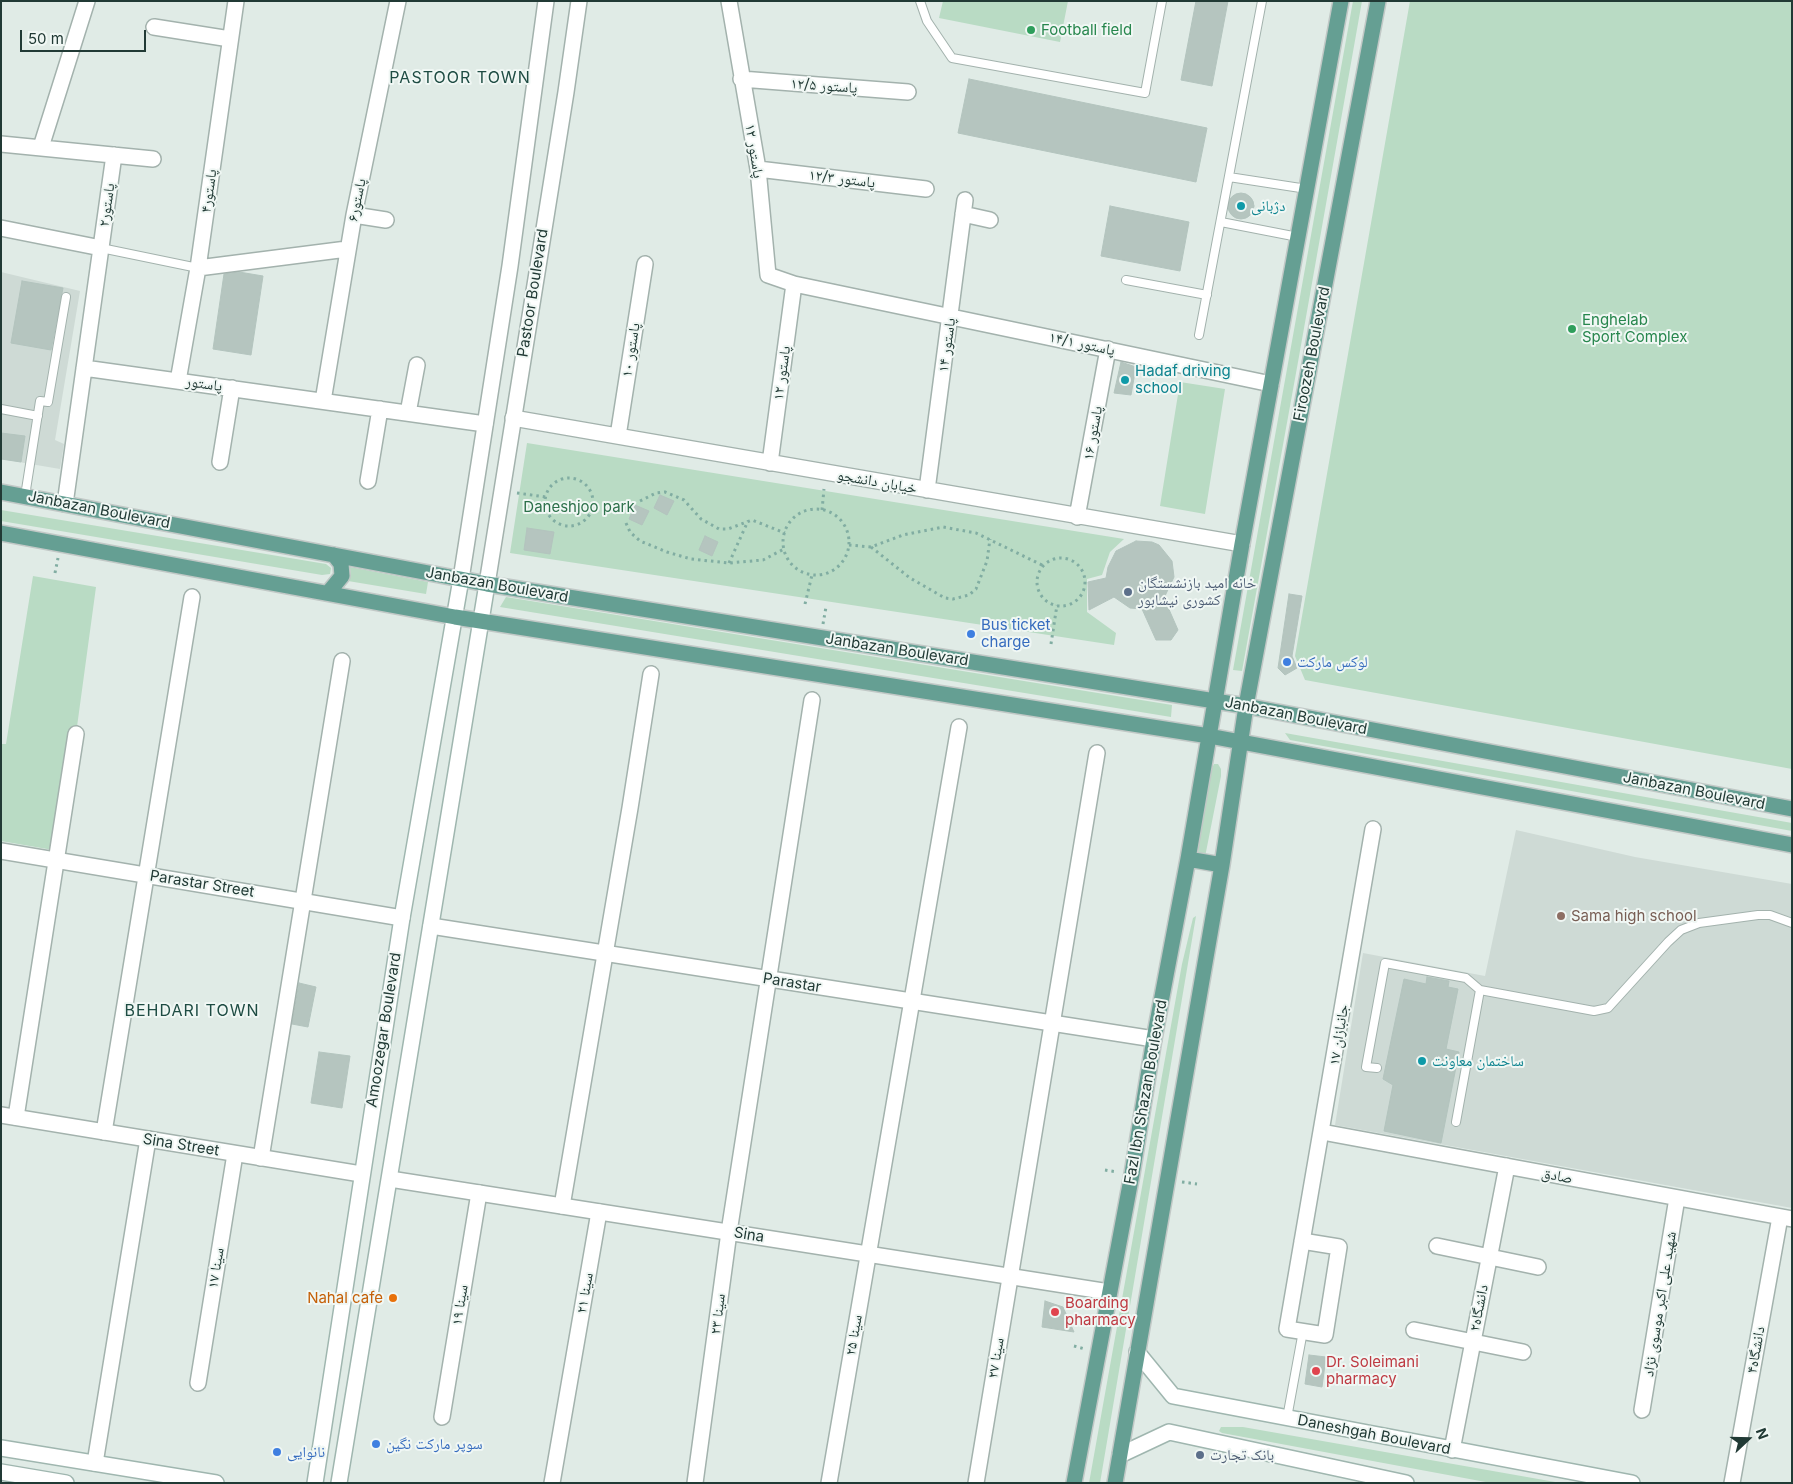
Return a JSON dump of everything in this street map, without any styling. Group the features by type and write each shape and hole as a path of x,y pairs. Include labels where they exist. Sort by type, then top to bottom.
{"main road":[{"path":"1216,701 1242,544 1341,1"},
{"name":"Firoozeh Boulevard","path":"1246,706 1378,1"},
{"name":"Janbazan Boulevard","path":"1,492 487,584 1246,706 1792,809"},
{"path":"1,533 455,617 1209,736 1792,845"},
{"path":"328,593 342,576 341,564 334,555"},
{"name":"Fazl Ibn Shazan Boulevard","path":"1074,1483 1132,1174 1154,1039 1216,701"},
{"path":"1115,1483 1222,865 1246,706"},
{"path":"1188,860 1222,865"}],"street":[{"path":"41,147 86,1"},
{"name":"پاستور۴","path":"178,381 198,268 236,1"},
{"name":"پاستور۶","path":"324,401 354,215 398,1"},
{"name":"Pastoor Boulevard","path":"461,579 510,266 546,1"},
{"name":"Pastoor Boulevard","path":"487,584 579,1"},
{"name":"۱۲ پاستور","path":"729,1 758,170 768,275 794,284"},
{"path":"154,27 230,39"},
{"name":"پاستور ۱۲/۵","path":"741,79 908,92"},
{"path":"1,144 153,159"},
{"name":"پاستور۲","path":"65,504 114,155"},
{"name":"پاستور ۱۲/۳","path":"758,170 926,189"},
{"name":"پاستور ۱۴","path":"927,490 964,207 990,220"},
{"path":"354,215 386,220"},
{"path":"1,228 100,248"},
{"path":"198,268 348,249"},
{"name":"پاستور ۱۰","path":"618,436 645,264"},
{"path":"510,266 536,271"},
{"name":"پاستور ۱۴/۱","path":"794,284 1271,384"},
{"name":"پاستور ۱۲","path":"770,463 794,284"},
{"name":"پاستور ۱۶","path":"1077,517 1108,350"},
{"path":"408,413 417,365"},
{"name":"پاستور","path":"84,368 485,424"},
{"path":"220,462 232,388"},
{"path":"368,481 380,409"},
{"name":"خیابان دانشجو","path":"513,418 1242,544"},
{"name":"Amoozegar Boulevard","path":"315,1483 361,1174 402,918 461,579"},
{"name":"Amoozegar Boulevard","path":"339,1483 487,584"},
{"path":"104,1132 192,598"},
{"path":"261,1158 342,661"},
{"path":"562,1206 606,954 651,674"},
{"name":"سینا ۲۳","path":"695,1483 729,1232 812,700"},
{"name":"سینا ۲۵","path":"829,1483 959,727"},
{"path":"9,1116 37,989 76,734"},
{"name":"سینا ۲۷","path":"976,1483 1097,753"},
{"name":"جانبازان ۱۷","path":"1303,1331 1287,1329 1373,829"},
{"name":"Parastar Street","path":"1,851 402,918"},
{"name":"Parastar","path":"431,926 1154,1039"},
{"name":"Sina Street","path":"9,1116 361,1174"},
{"name":"صادق","path":"1322,1132 1786,1218"},
{"path":"95,1463 148,1139"},
{"name":"سینا ۱۷","path":"198,1383 235,1154"},
{"name":"دانشگاه۲","path":"1452,1450 1506,1166"},
{"name":"Sina","path":"390,1178 1109,1292"},
{"name":"سینا ۱۹","path":"442,1417 479,1193"},
{"name":"شهید علی اکبر موسوی نژاد","path":"1642,1410 1677,1198"},
{"name":"سینا ۲۱","path":"552,1483 599,1212"},
{"name":"دانشگاه۴","path":"1732,1483 1786,1218"},
{"path":"1302,1241 1339,1247 1325,1335 1303,1331"},
{"path":"1437,1246 1538,1267"},
{"path":"1414,1330 1524,1352"},
{"name":"Daneshgah Boulevard","path":"1137,1352 1174,1396 1632,1483"},
{"path":"325,1418 349,1422"},
{"path":"1120,1455 1169,1432 1406,1483"},
{"path":"1,1448 216,1483"},
{"path":"1,1472 66,1483"}],"lane":[{"path":"920,1 927,21 952,58 1145,93 1162,1"},
{"path":"1199,335 1262,1"},
{"path":"1229,177 1307,189"},
{"path":"1220,222 1298,237"},
{"path":"100,248 198,268"},
{"path":"1126,280 1207,295"},
{"path":"25,496 40,401 48,402 66,297"},
{"path":"1,409 38,416"},
{"path":"1377,1068 1366,1067 1385,963 1466,978 1480,990 1594,1011 1608,1008 1681,930 1699,923 1758,915 1770,915 1792,923"},
{"path":"1456,1122 1480,990"},
{"path":"1287,1418 1303,1331"}],"path":[{"path":"570,478 578,479 590,489 593,504 587,518 581,523 565,526 551,517 547,510 546,497 550,487 556,482 570,478"},
{"path":"822,510 824,488"},
{"path":"511,492 546,497"},
{"path":"640,500 656,493 674,494 684,500 701,519 719,529 728,529 752,520 784,533"},
{"path":"822,510 835,516 843,524 848,534 849,545 846,556 832,571 812,575 793,566 784,549 784,533 794,517 804,511 822,510"},
{"path":"729,563 749,521"},
{"path":"626,523 630,532 640,541 691,559 729,563 763,560 784,549"},
{"path":"849,545 871,547 928,528 955,529 990,539 1044,566"},
{"path":"871,547 910,578 945,598 953,599 969,595 976,589 987,562 990,539"},
{"path":"1054,559 1069,560 1076,564 1084,576 1085,584 1078,598 1072,603 1057,605 1043,598 1039,591 1038,575 1044,566 1054,559"},
{"path":"805,604 812,575"},
{"path":"1051,644 1057,605"}],"shaded area":[{"path":"1,272 80,291 55,440 64,444 60,469 1,459"},
{"path":"1516,830 1635,857 1792,884 1792,1208 1335,1125 1363,953 1485,976"}],"green space":[{"name":"Football field","path":"943,1 1068,1 1060,42 939,18"},
{"path":"1353,1 1362,1 1298,362 1242,671 1233,670"},
{"name":"Enghelab Sport Complex","path":"1410,1 1792,1 1792,769 1305,680 1295,656"},
{"path":"1180,382 1225,389 1205,514 1160,506"},
{"name":"Daneshjoo park","path":"527,443 1124,539 1110,552 1102,575 1087,579 1087,612 1116,633 1114,645 510,553"},
{"path":"1,510 326,564 331,568 330,574 322,575 1,521"},
{"path":"350,567 428,582 426,594 348,581 351,576"},
{"path":"33,576 96,587 76,734 53,850 1,841 1,744 6,744"},
{"path":"506,597 1172,705 1171,717 500,607"},
{"path":"1285,733 1792,823 1792,831 1290,740"},
{"path":"1214,764 1218,764 1221,769 1221,776 1205,857 1198,852 1209,775"},
{"path":"1196,916 1100,1483 1089,1483 1182,964 1193,918"},
{"path":"1221,1427 1243,1427 1561,1483 1491,1483 1222,1433 1219,1431"}],"building":[{"path":"1196,1 1228,1 1212,86 1181,80"},
{"path":"969,79 1207,128 1196,182 958,133"},
{"name":"دژبانی","path":"1241,193 1250,197 1254,206 1250,215 1241,219 1232,215 1228,206 1232,197"},
{"path":"1110,206 1189,222 1180,271 1101,256"},
{"path":"239,272 263,276 251,355 213,349 224,274"},
{"path":"22,281 63,288 51,350 11,343"},
{"name":"Hadaf driving school","path":"1121,362 1136,367 1131,395 1114,393"},
{"path":"1,433 25,436 21,462 1,459"},
{"path":"660,495 674,501 667,515 654,508"},
{"path":"635,505 649,511 642,525 629,519"},
{"path":"527,528 554,532 550,554 524,550"},
{"path":"705,536 718,542 712,556 699,550"},
{"name":"خانه امید بازنشستگان کشوری نیشابور","path":"1136,541 1152,542 1159,545 1172,561 1174,577 1164,598 1178,630 1171,640 1156,640 1142,609 1130,608 1114,597 1089,610 1088,582 1106,578 1108,567 1116,551"},
{"path":"1289,594 1302,596 1292,656 1297,668 1285,675 1278,668"},
{"name":"ساختمان معاونت","path":"1427,977 1449,981 1448,987 1458,989 1446,1049 1459,1052 1441,1143 1384,1131 1393,1085 1383,1079 1404,979 1426,984"},
{"path":"299,983 316,987 308,1027 292,1024"},
{"path":"319,1052 350,1056 342,1108 311,1103"},
{"name":"Boarding pharmacy","path":"1045,1301 1063,1307 1074,1332 1042,1327"},
{"name":"Dr. Soleimani pharmacy","path":"1309,1355 1326,1357 1322,1387 1305,1384"}],"place":[{"name":"Football field","path":"1031,30"},
{"name":"دژبانی","path":"1241,206"},
{"name":"Enghelab Sport Complex","path":"1572,329"},
{"name":"Hadaf driving school","path":"1125,380"},
{"name":"خانه امید بازنشستگان کشوری نیشابور","path":"1128,592"},
{"name":"Bus ticket charge","path":"971,634"},
{"name":"لوکس مارکت","path":"1287,662"},
{"name":"Sama high school","path":"1561,916"},
{"name":"ساختمان معاونت","path":"1422,1061"},
{"name":"Nahal cafe","path":"393,1298"},
{"name":"Boarding pharmacy","path":"1055,1312"},
{"name":"Dr. Soleimani pharmacy","path":"1316,1371"},
{"name":"سوپر مارکت نگین","path":"376,1444"},
{"name":"نانوایی","path":"277,1452"},
{"name":"بانک تجارت","path":"1200,1455"}],"district":[{"name":"PASTOOR TOWN","path":"460,78"},
{"name":"BEHDARI TOWN","path":"192,1011"}]}
